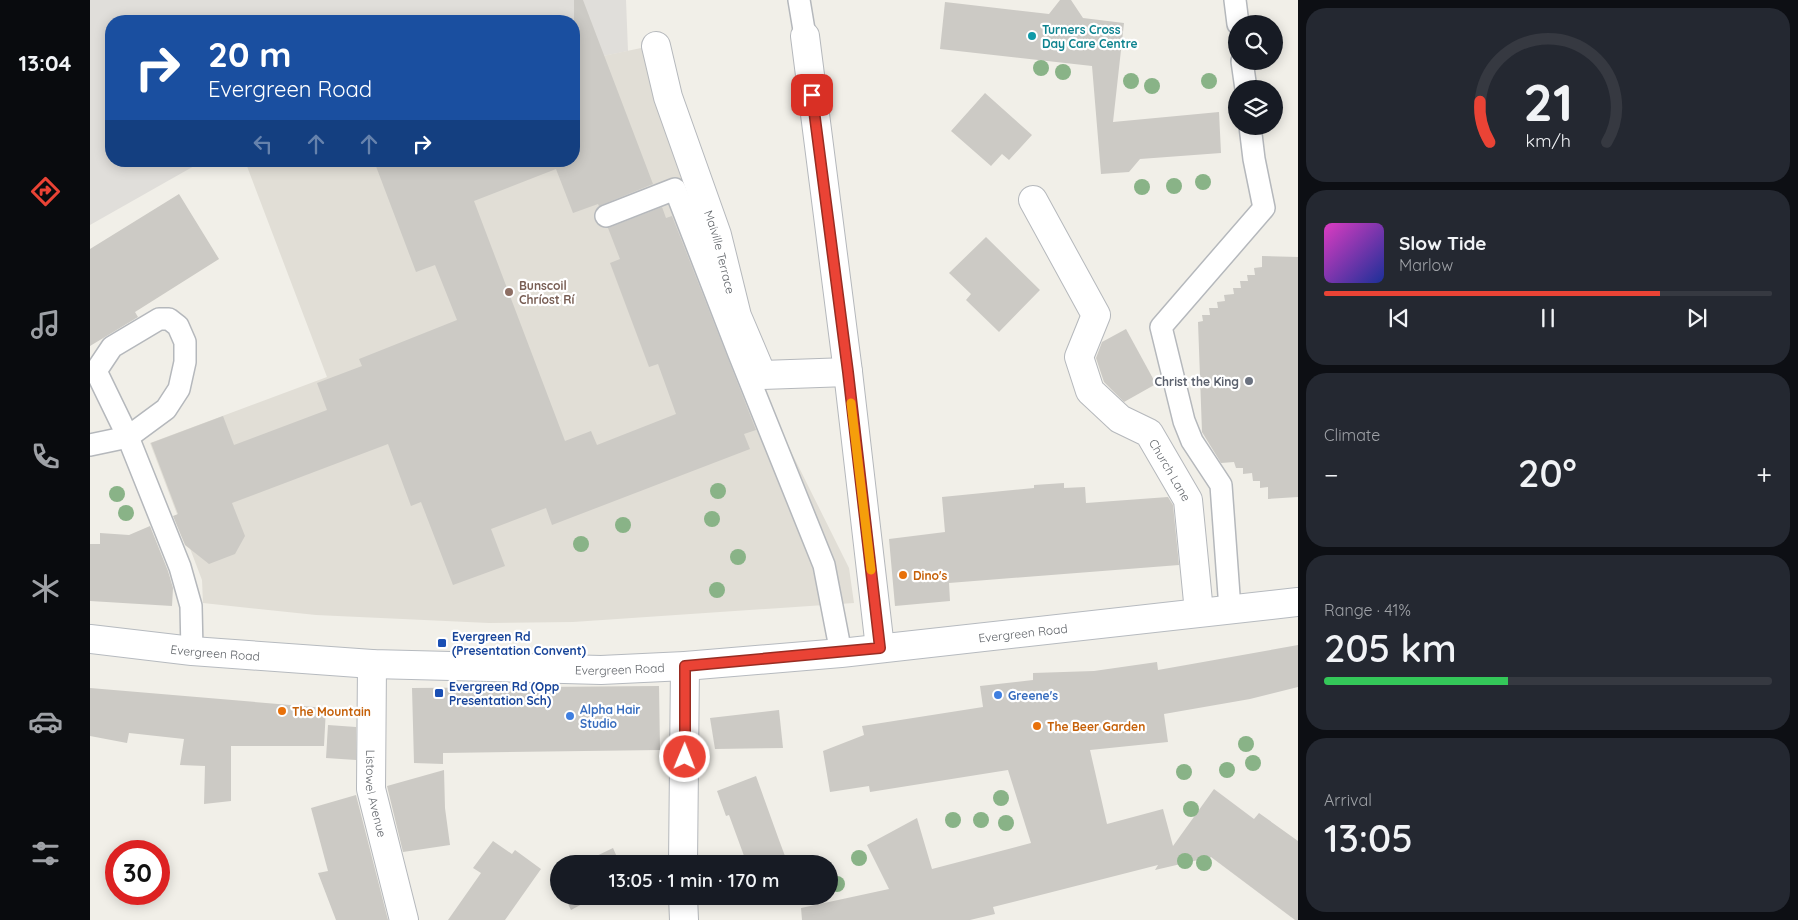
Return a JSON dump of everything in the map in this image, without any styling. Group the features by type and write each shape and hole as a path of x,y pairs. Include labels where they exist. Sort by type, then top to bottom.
{"street":[{"path":"805,36 848,372 880,648"},
{"name":"Maiville Terrace","path":"656,46 668,97 717,235 737,316 762,375 848,372"},
{"name":"Church Lane","path":"1033,200 1096,315 1079,357 1090,390 1120,419 1149,433 1188,500 1199,612"},
{"name":"Evergreen Road","path":"90,639 192,651 372,664 601,670 685,666 841,653 1298,602"},
{"name":"Listowel Avenue","path":"372,664 371,788 404,920"},
{"path":"683,855 685,666"},
{"path":"683,905 684,920"}],"lane":[{"path":"799,0 805,36"},
{"path":"1235,0 1237,15"},
{"path":"1230,609 1221,485 1192,441 1184,422 1161,327 1264,208 1251,135"},
{"path":"606,216 675,189 824,565 841,653"},
{"path":"90,445 128,436 166,409 179,389 185,362 184,342 178,326 169,319 159,319 112,347 93,371 128,436 180,567 191,606 192,651"}],"shaded area":[{"path":"90,0 626,0 628,51 580,61 580,15 105,15 105,167 192,167 90,225"},
{"name":"Bunscoil Chríost Rí","path":"646,47 744,357 849,568 854,603 573,622 489,623 316,615 203,603 202,580 150,443 327,377 247,167 580,167 580,61"}],"building":[{"path":"574,0 583,0 653,184 599,206 598,204 573,213 556,169 474,201 565,441 591,431 597,445 676,414 658,364 649,367 610,263 620,259 608,228 662,207 666,218 672,216 756,430 744,434 750,449 552,525 546,508 491,529 505,566 453,585 421,502 411,506 388,444 232,503 245,536 235,554 209,564 185,545 173,516 178,514 151,443 223,416 234,445 327,410 317,383 362,366 359,359 457,320 435,265 416,272 376,167 580,167 580,15 574,15"},
{"path":"1060,0 1071,0 1083,18 1124,23 1113,122 1219,112 1221,153 1140,159 1129,172 1101,174 1092,66 940,49 945,2 1049,14"},
{"path":"985,93 1032,135 1009,160 1002,154 991,166 951,131"},
{"path":"179,194 219,259 135,312 138,317 90,346 90,249"},
{"path":"986,237 1040,290 999,332 966,300 971,294 949,273"},
{"name":"Christ the King","path":"1262,256 1298,257 1298,497 1268,499 1268,487 1260,488 1260,481 1253,481 1252,473 1243,474 1243,468 1236,468 1234,462 1221,463 1202,432 1198,322 1203,321 1202,315 1210,315 1209,308 1218,308 1217,302 1225,301 1224,295 1234,294 1233,288 1241,288 1240,281 1248,281 1247,275 1255,275 1254,268 1262,267"},
{"path":"1126,329 1156,384 1124,402 1104,382 1096,358 1102,342"},
{"path":"1064,483 1064,488 1085,487 1086,503 1168,497 1173,505 1179,565 949,583 950,601 895,606 889,539 945,532 942,497 1034,488 1034,485"},
{"path":"150,526 173,588 172,606 90,601 90,544 100,544 100,533 129,535"},
{"path":"1298,645 1298,687 1250,699 1164,714 1168,742 1090,750 1107,824 1163,809 1173,846 1214,789 1254,819 1259,813 1298,841 1298,920 1295,920 1211,857 1155,870 1158,865 993,907 995,914 970,920 802,920 801,908 815,905 838,905 838,900 889,889 867,845 917,818 932,869 1031,843 1008,770 870,792 869,786 830,792 823,751 864,735 862,726 983,707 980,686 1033,680 1033,673 1094,671 1157,662 1158,670"},
{"path":"659,686 660,750 443,753 443,764 414,763 412,688"},
{"path":"90,688 326,708 324,746 231,746 231,801 204,804 205,766 180,765 184,739 129,733 127,743 90,736"},
{"path":"779,710 783,748 715,749 710,718"},
{"path":"328,725 356,727 356,760 326,758"},
{"path":"444,770 445,808 450,845 403,852 387,786"},
{"path":"756,776 785,855 744,855 729,815 726,816 717,791"},
{"path":"356,795 388,920 336,920 318,873 328,871 311,808"},
{"path":"493,841 512,854 515,850 541,869 505,920 448,920 481,873 473,868"},
{"path":"613,848 616,855 598,855"},
{"path":"568,905 580,905 571,910"}],"slow traffic":[{"path":"851,403 871,570"}],"place":[{"name":"Turners Cross Day Care Centre","path":"1032,36"},
{"name":"Bunscoil Chríost Rí","path":"509,292"},
{"name":"Christ the King","path":"1249,381"},
{"name":"Dino's","path":"903,575"},
{"name":"Evergreen Rd (Presentation Convent)","path":"442,643"},
{"name":"Evergreen Rd (Opp Presentation Sch)","path":"439,693"},
{"name":"Greene's","path":"998,695"},
{"name":"The Mountain","path":"282,711"},
{"name":"Alpha Hair Studio","path":"570,716"},
{"name":"The Beer Garden","path":"1037,726"}],"route":[{"path":"685,757 685,666 880,648 848,372 812,95"}]}
